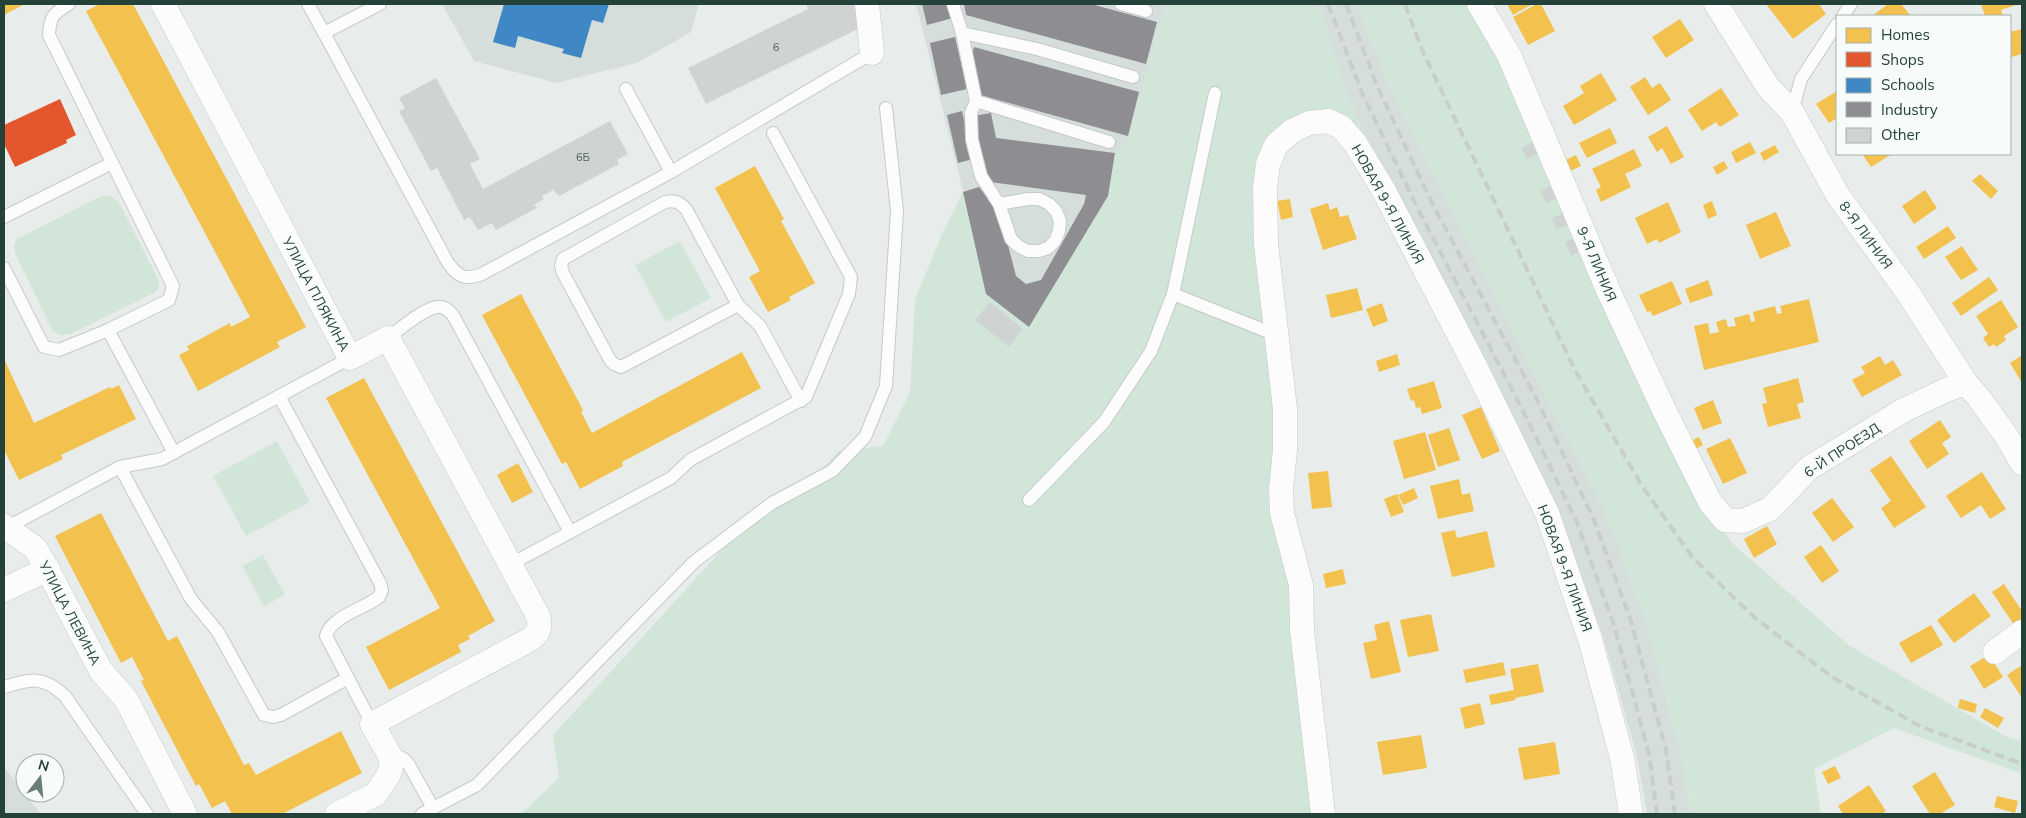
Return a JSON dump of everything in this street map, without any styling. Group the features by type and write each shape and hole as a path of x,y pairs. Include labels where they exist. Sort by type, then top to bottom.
{"street":[{"name":"УЛИЦА ПЛЯКИНА","path":"163,4 350,358 388,338"},
{"path":"866,4 872,52"},
{"name":"9-Я ЛИНИЯ","path":"1479,4 1509,55 1608,290 1662,405 1710,502 1725,520"},
{"name":"8-Я ЛИНИЯ","path":"1716,4 1768,87 1792,112 1837,194 1913,302 1966,383 2007,438 2022,463"},
{"name":"НОВАЯ 9-Я ЛИНИЯ","path":"1323,814 1302,630 1300,585 1282,513 1281,489 1285,450 1284,409 1266,244 1265,188 1268,164 1276,145 1292,131 1309,123 1328,121 1341,127 1355,143 1384,191 1475,366 1547,514 1590,639 1622,758 1631,814"},
{"path":"337,814 376,794 391,768 390,756 372,724 536,636 539,630 538,616 388,338"},
{"name":"6-Й ПРОЕЗД","path":"1725,520 1743,521 1770,509 1809,468 1904,410 1946,390 1966,383"},
{"name":"УЛИЦА ЛЕВИНА","path":"5,527 35,548 100,671 126,699 185,814"},
{"path":"4,590 48,570"},
{"path":"1995,652 2022,632"}],"lane":[{"path":"4,268 44,348 59,350 108,330 169,300 173,286 50,35 50,20 56,11 69,4"},
{"path":"308,4 455,274 469,278 482,274 671,172 872,52"},
{"path":"324,33 380,4"},
{"path":"953,4 962,33 976,101 971,113 972,140 981,176 999,204 1011,239 1018,246 1028,251 1039,251 1048,248 1055,241 1060,231 1060,221 1056,211 1049,204 1039,199 999,204"},
{"path":"1121,4 1146,10"},
{"path":"1844,15 1851,4"},
{"path":"1792,112 1801,79 1836,26"},
{"path":"962,33 1037,50 1133,77"},
{"path":"626,89 671,172"},
{"path":"1030,500 1104,422 1151,351 1173,294 1215,93"},
{"path":"976,101 1109,142"},
{"path":"390,756 401,757 406,760 427,811 477,785 694,562 772,504 832,471 865,437 886,386 897,211 886,108"},
{"path":"510,564 671,478 690,460 801,401 811,389 849,294 851,277 773,133"},
{"path":"4,217 112,163"},
{"path":"738,306 621,367 610,360 561,266 563,259 568,254 665,202 680,202 686,209 738,306 760,326 801,401"},
{"path":"1173,294 1276,335"},
{"path":"388,338 411,320 432,309 440,307 448,309 570,532"},
{"path":"108,330 174,452"},
{"path":"5,527 120,467 162,459 350,358"},
{"path":"279,396 380,583 382,590 379,597 334,623 328,629 326,636 372,724"},
{"path":"120,467 191,599 218,632 264,715 273,717 281,715 348,678"},
{"path":"4,688 22,682 40,681 53,685 65,696 147,814"}],"shaded area":[{"path":"442,4 699,4 691,32 637,63 556,83 474,61"},
{"path":"916,4 1165,4 1129,139 1115,154 1108,196 1029,327 986,294 970,219"},
{"path":"1318,4 1357,4 1389,86 1607,516 1646,621 1680,750 1691,814 1647,814 1636,753 1602,633 1556,512 1389,184 1349,99"},
{"path":"4,767 15,781 15,803 32,803 41,814 4,814"}],"green space":[{"path":"1165,4 1318,4 1349,99 1389,184 1339,112 1318,111 1273,138 1294,587 1314,814 521,814 559,778 553,735 739,531 797,495 839,451 883,446 910,392 915,300 942,234 963,192 986,294 1029,326 1108,196 1115,153 1129,139"},
{"path":"1357,4 1474,4 1717,520 1732,543 1850,646 2007,737 2022,741 2022,774 1894,728 1814,769 1821,814 1691,814 1680,750 1646,621 1607,516 1389,86"},
{"path":"101,196 110,196 119,202 159,281 159,288 154,293 71,334 60,335 52,330 15,253 14,245 17,239"},
{"path":"680,241 711,298 666,322 635,265"},
{"path":"277,441 310,502 246,536 213,476"},
{"path":"263,555 285,595 264,606 242,566"}],"building: Homes":[{"path":"4,4 25,4 4,15"},
{"path":"100,4 133,4 306,327 277,342 280,347 198,391 179,355 189,350 187,346 230,323 231,327 250,317 86,11"},
{"path":"1507,4 1530,4 1531,5 1513,15"},
{"path":"1537,4 1541,4 1555,31 1528,45 1513,17"},
{"path":"1766,4 1819,4 1826,14 1793,39"},
{"path":"1888,4 1901,4 1910,15 1873,15"},
{"path":"1981,4 2019,4 2001,10 2003,15 1985,15"},
{"path":"1680,19 1694,40 1666,58 1652,37"},
{"path":"2022,29 2022,54 2012,57 2011,52 2011,32"},
{"path":"1601,73 1617,100 1574,125 1563,106 1584,93 1580,86"},
{"path":"1645,77 1652,88 1660,83 1671,100 1648,115 1630,87"},
{"path":"1721,88 1739,115 1720,127 1716,122 1702,131 1688,110"},
{"path":"1836,92 1836,119 1829,123 1816,104"},
{"path":"1667,126 1684,157 1671,164 1662,148 1657,152 1648,137"},
{"path":"1610,128 1617,143 1587,158 1579,143"},
{"path":"1750,142 1756,153 1736,163 1731,152"},
{"path":"1775,145 1779,152 1764,161 1760,153"},
{"path":"1634,149 1642,166 1625,174 1631,187 1601,202 1596,190 1601,187 1592,169"},
{"path":"1576,155 1581,166 1568,172 1563,161"},
{"path":"1863,155 1890,155 1871,167"},
{"path":"1724,161 1728,168 1717,175 1713,167"},
{"path":"755,166 784,219 781,221 815,283 789,297 791,300 768,312 749,277 760,271 715,188"},
{"path":"1980,174 1998,191 1991,199 1972,181"},
{"path":"1925,190 1937,208 1914,224 1902,206"},
{"path":"1290,199 1293,217 1281,220 1277,201"},
{"path":"1712,201 1717,215 1708,219 1703,205"},
{"path":"1668,202 1681,232 1659,243 1657,239 1647,244 1635,218"},
{"path":"1328,203 1330,210 1337,207 1340,217 1348,215 1357,239 1323,250 1310,209"},
{"path":"1776,212 1791,246 1760,259 1746,225"},
{"path":"1948,226 1956,238 1924,259 1916,247"},
{"path":"1962,246 1978,270 1961,280 1945,257"},
{"path":"1989,277 1998,290 1961,316 1952,303"},
{"path":"1708,280 1713,295 1690,303 1685,289"},
{"path":"1672,281 1682,304 1653,316 1650,311 1647,312 1639,295"},
{"path":"1357,288 1363,310 1331,318 1326,295"},
{"path":"521,294 583,410 581,412 592,433 742,352 761,388 622,462 623,466 580,489 566,462 562,464 482,315"},
{"path":"1809,299 1819,342 1704,370 1694,326 1708,323 1710,334 1719,332 1716,322 1726,319 1728,327 1736,326 1734,318 1749,314 1751,322 1755,321 1753,312 1775,306 1777,314 1782,313 1780,306"},
{"path":"2001,300 2018,327 2004,336 2006,340 1996,347 1994,344 1989,347 1983,338 1988,334 1976,316"},
{"path":"1382,303 1388,321 1373,327 1366,309"},
{"path":"1397,354 1400,365 1379,372 1376,361"},
{"path":"2022,355 2022,383 2010,363"},
{"path":"1880,356 1885,365 1893,360 1902,375 1862,397 1852,380 1865,373 1861,367"},
{"path":"4,359 34,423 110,387 111,389 119,385 136,419 61,455 63,459 19,480 4,453"},
{"path":"364,378 495,621 468,636 470,639 458,645 461,652 389,690 366,647 440,608 326,398"},
{"path":"1798,378 1804,402 1797,404 1801,418 1768,427 1762,404 1767,403 1763,388"},
{"path":"1434,381 1442,408 1422,414 1420,407 1416,408 1414,400 1411,401 1407,389"},
{"path":"1713,400 1722,423 1703,430 1694,408"},
{"path":"1481,407 1500,451 1482,459 1462,415"},
{"path":"1940,420 1951,437 1942,443 1949,454 1927,469 1909,441"},
{"path":"1449,428 1460,460 1438,467 1428,435"},
{"path":"1425,432 1436,470 1404,479 1393,441"},
{"path":"1699,437 1703,445 1691,451 1687,443"},
{"path":"1730,438 1747,473 1723,484 1706,449"},
{"path":"1891,456 1926,507 1894,528 1881,508 1891,501 1870,470"},
{"path":"518,463 533,492 512,503 497,475"},
{"path":"1328,471 1332,507 1312,509 1308,473"},
{"path":"1982,472 2006,509 1990,519 1981,505 1961,518 1946,496"},
{"path":"1459,479 1462,495 1470,493 1474,511 1438,519 1430,486"},
{"path":"1414,488 1418,498 1403,505 1398,495"},
{"path":"1397,494 1404,512 1391,517 1384,499"},
{"path":"1832,498 1854,527 1833,542 1812,513"},
{"path":"101,513 168,641 177,636 244,765 249,763 256,775 341,731 362,773 282,814 232,814 225,801 212,808 199,784 196,786 141,681 144,680 132,657 121,663 55,536"},
{"path":"1767,526 1777,544 1754,558 1744,539"},
{"path":"1455,530 1457,538 1487,531 1495,567 1452,577 1441,533"},
{"path":"1821,545 1839,571 1822,583 1804,557"},
{"path":"1343,569 1346,584 1326,588 1323,574"},
{"path":"2004,584 2022,611 2022,620 2014,625 1992,592"},
{"path":"1974,593 1991,616 1954,643 1937,620"},
{"path":"1431,614 1439,651 1408,657 1400,620"},
{"path":"1389,621 1401,672 1371,679 1363,643 1377,640 1374,625"},
{"path":"1931,625 1943,645 1911,663 1899,643"},
{"path":"1989,655 2003,677 1984,689 1970,666"},
{"path":"1503,662 1506,675 1466,683 1463,670"},
{"path":"1538,664 1544,692 1491,705 1489,695 1514,690 1510,669"},
{"path":"2022,665 2022,698 2007,675"},
{"path":"1960,699 1977,704 1975,713 1958,708"},
{"path":"1480,703 1485,724 1465,729 1460,708"},
{"path":"1985,708 2004,718 1998,728 1980,717"},
{"path":"1421,735 1427,768 1383,775 1377,742"},
{"path":"1555,742 1560,774 1524,780 1518,748"},
{"path":"1835,766 1841,778 1828,784 1822,772"},
{"path":"1935,772 1955,805 1940,814 1930,814 1912,786"},
{"path":"1869,785 1886,811 1882,814 1843,814 1838,806"},
{"path":"1997,796 2018,801 2015,813 1994,807"}],"building: Shops":[{"path":"60,99 76,135 66,140 67,143 15,167 4,144 4,125"}],"building: Schools":[{"path":"504,4 609,4 603,23 592,20 581,58 562,53 564,49 518,36 515,48 493,42"}],"building: Industry":[{"path":"922,4 949,4 953,18 927,25"},
{"path":"964,4 1091,4 1157,22 1146,64 966,15"},
{"path":"955,37 967,89 941,95 930,43"},
{"path":"974,47 1139,92 1128,136 980,95 971,60"},
{"path":"962,111 973,159 958,163 947,115"},
{"path":"991,113 996,138 1115,153 1108,196 1029,327 986,294 963,192 979,187 1000,214 1016,276 1026,284 1041,280 1084,204 1086,195 990,182 977,143 973,116"}],"building: Other":[{"path":"806,4 853,4 864,26 706,104 688,68 808,9"},
{"path":"436,78 480,159 470,164 483,189 610,121 628,154 617,160 619,164 559,196 553,190 542,196 544,199 534,205 537,208 496,230 492,223 478,230 470,217 464,220 437,168 431,171 399,111 405,109 399,98"},
{"path":"1533,142 1539,153 1527,159 1521,148"},
{"path":"1554,184 1560,197 1546,203 1540,190"},
{"path":"1566,212 1570,224 1556,229 1552,218"},
{"path":"1575,238 1581,251 1571,256 1565,242"},
{"path":"990,302 1023,329 1009,347 975,320"}],"railway":[{"path":"1328,4 1363,95 1420,213 1520,405 1576,520 1614,625 1649,754 1657,814"},
{"path":"1346,4 1378,88 1433,205 1537,400 1592,515 1631,621 1666,750 1675,814"},
{"path":"1405,4 1422,50 1576,372 1642,486 1693,558 1754,617 1832,677 1920,726 2022,764"}]}
